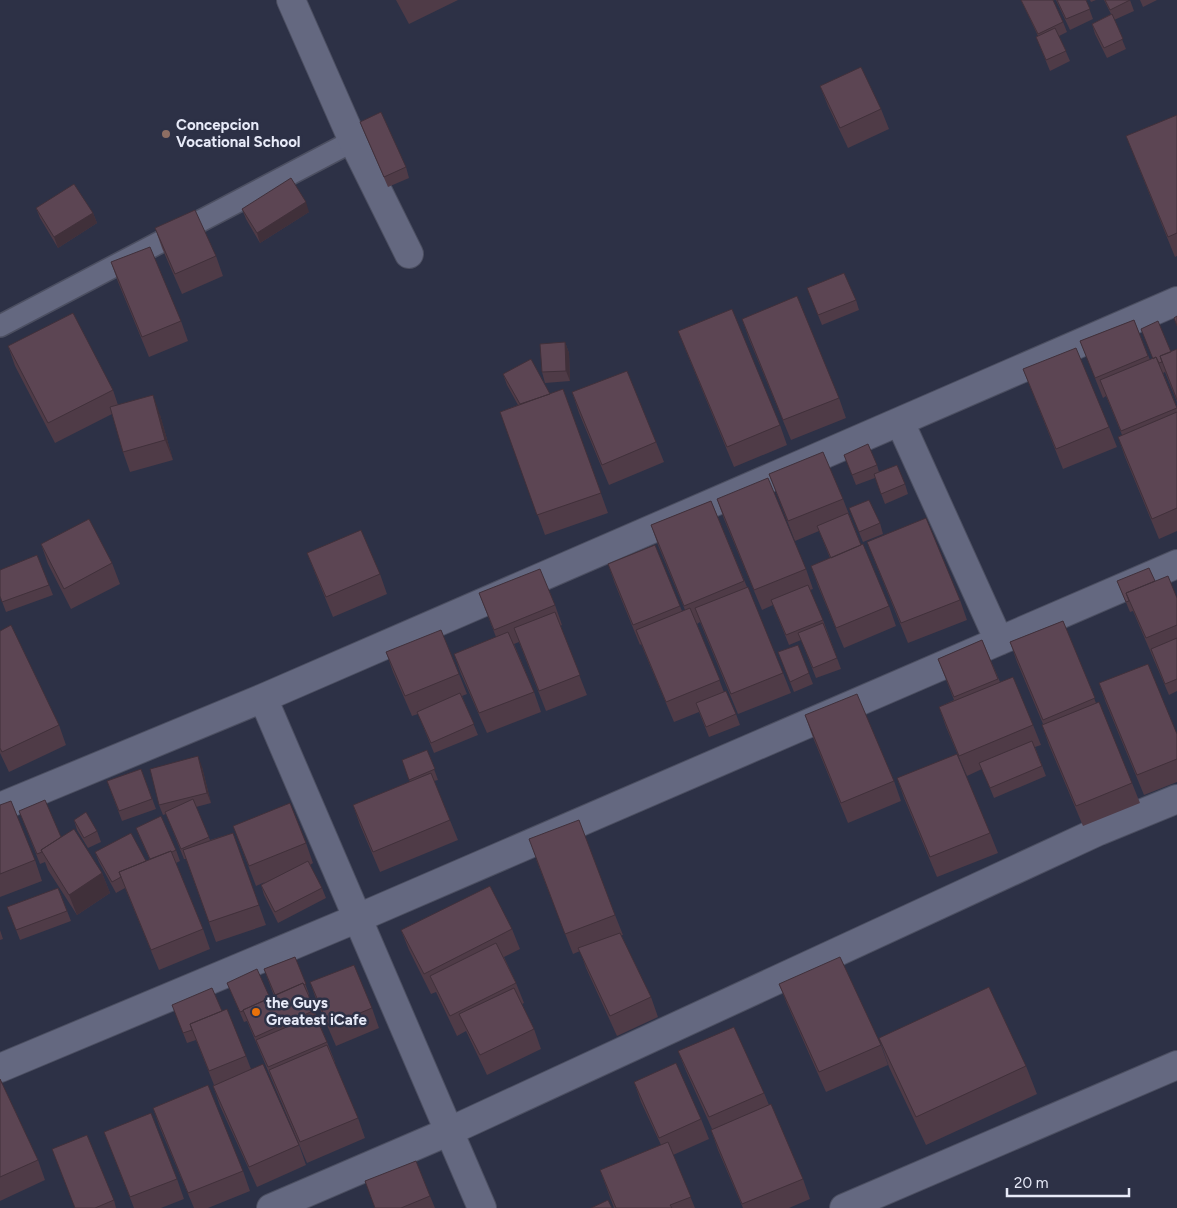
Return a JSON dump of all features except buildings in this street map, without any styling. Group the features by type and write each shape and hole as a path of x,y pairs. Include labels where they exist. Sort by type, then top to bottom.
{"street":[{"path":"291,0 353,141 409,254"},
{"path":"0,807 263,698 1177,301"},
{"path":"900,422 999,641"},
{"path":"0,1068 358,918 1177,564"},
{"path":"263,698 482,1208"},
{"path":"271,1208 450,1131 1099,832 1177,799"},
{"path":"844,1208 1177,1065"}],"lane":[{"path":"0,326 353,141"}],"place":[{"name":"Concepcion Vocational School","path":"166,134"},
{"name":"the Guys Greatest iCafe","path":"256,1012"}]}
